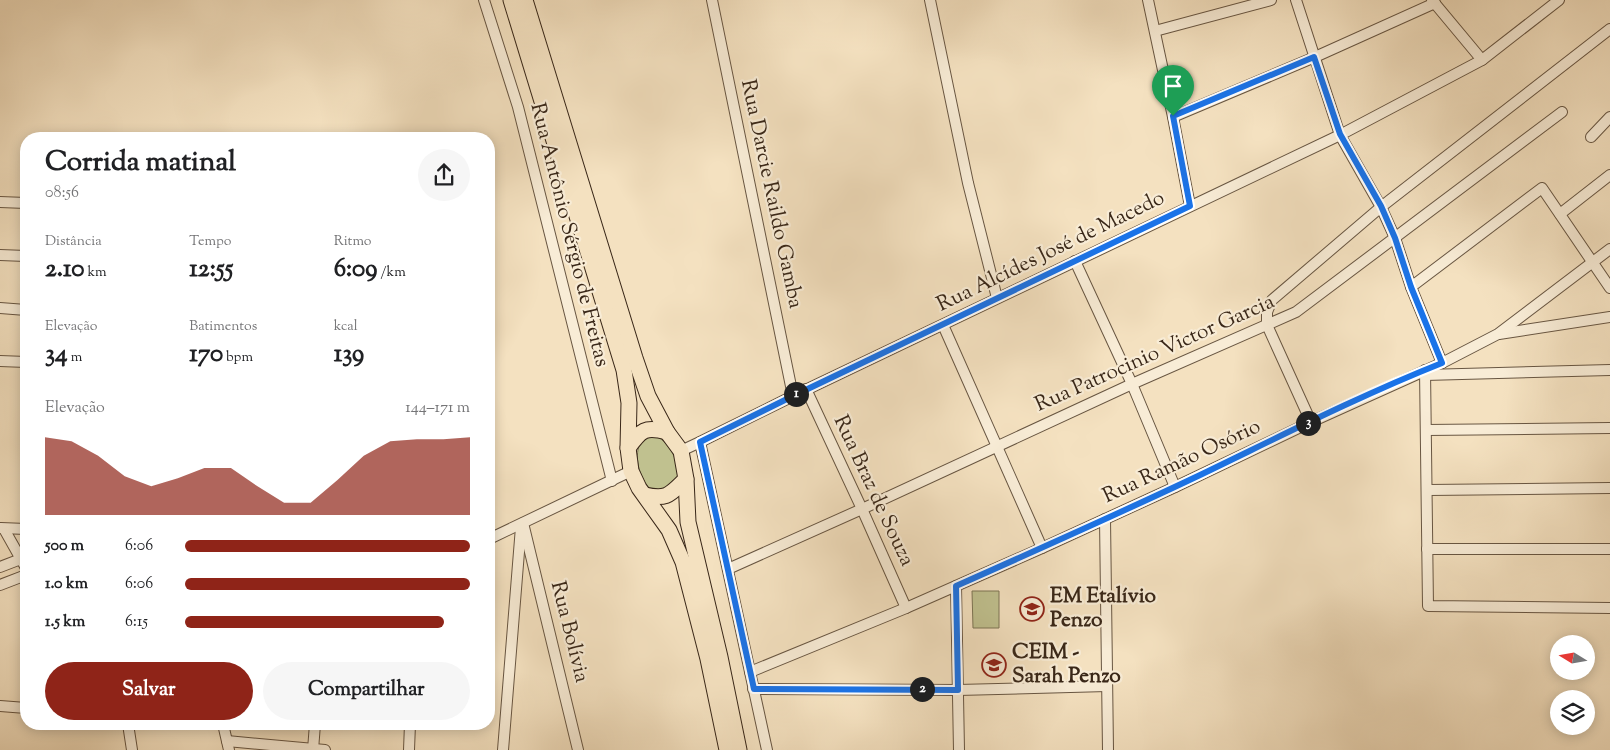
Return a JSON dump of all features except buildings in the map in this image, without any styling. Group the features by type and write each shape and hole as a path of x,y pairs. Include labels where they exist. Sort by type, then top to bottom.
{"highway":[{"path":"511,0 624,370 629,403 628,448 631,470 639,488 669,530 682,562 708,659 727,750"},
{"path":"525,0 648,396 681,451 686,479 688,522 720,657 739,750"},
{"path":"628,448 638,434 645,430 654,428 668,432"},
{"path":"645,495 658,498 670,494 686,479"}],"street":[{"name":"Rua Antônio Sérgio de Freitas","path":"484,0 518,107 612,481"},
{"name":"Rua Darcie Raildo Gamba","path":"712,0 793,396"},
{"path":"930,0 968,183 997,298"},
{"path":"1148,0 1190,206"},
{"path":"1155,31 1271,0"},
{"path":"1296,0 1340,134 1381,206 1442,363"},
{"name":"Rua Alcídes José de Macedo","path":"681,451 806,389 1340,134 1482,60 1559,0"},
{"path":"1173,116 1314,57 1434,2 1482,60"},
{"path":"1311,422 1268,325 1268,312 1272,300 1381,206 1610,29"},
{"name":"Rua Patrocinio Victor Garcia","path":"728,568 862,509 1132,384 1296,312 1562,112"},
{"path":"1592,136 1610,117"},
{"path":"1560,214 1610,175"},
{"path":"1411,287 1542,188 1610,288"},
{"path":"0,202 20,203"},
{"name":"Rua Ramão Osório","path":"750,672 906,608 1042,548 1311,422 1425,373 1498,334 1610,250"},
{"path":"0,255 20,256"},
{"path":"1075,261 1132,384 1175,487"},
{"path":"0,308 20,310"},
{"path":"1498,334 1610,318"},
{"path":"943,325 1042,548"},
{"path":"0,370 0,361 20,362"},
{"path":"1610,370 1425,373 1428,606 1610,608"},
{"name":"Rua Braz de Souza","path":"806,389 906,608"},
{"path":"1426,430 1610,428"},
{"path":"700,442 767,750"},
{"path":"495,536 612,481 631,470"},
{"path":"1428,490 1610,488"},
{"path":"1105,519 1108,750"},
{"path":"502,750 522,523"},
{"name":"Rua Bolívia","path":"522,523 578,750"},
{"path":"2,529 20,529"},
{"path":"2,529 20,554"},
{"path":"1427,550 1610,549"},
{"path":"0,567 20,562"},
{"path":"0,585 20,577"},
{"path":"956,586 959,750"},
{"path":"754,689 958,690 1107,686"},
{"path":"0,706 20,708"},
{"path":"129,730 132,750"},
{"path":"224,730 228,746 325,750"},
{"path":"313,749 315,730"},
{"path":"409,750 410,730"}],"green space":[{"path":"657,436 666,444 674,456 678,468 677,481 671,492 649,488 639,470 637,456 640,443 644,437"},
{"path":"972,591 999,591 999,628 973,628"}],"place":[{"name":"EM Etalívio Penzo","path":"1032,609"},
{"name":"CEIM - Sarah Penzo","path":"994,665"}],"route":[{"path":"1314,57 1340,134 1381,206 1442,363 956,586 958,690 754,689 700,442 1190,206 1173,116 1314,57"}]}
